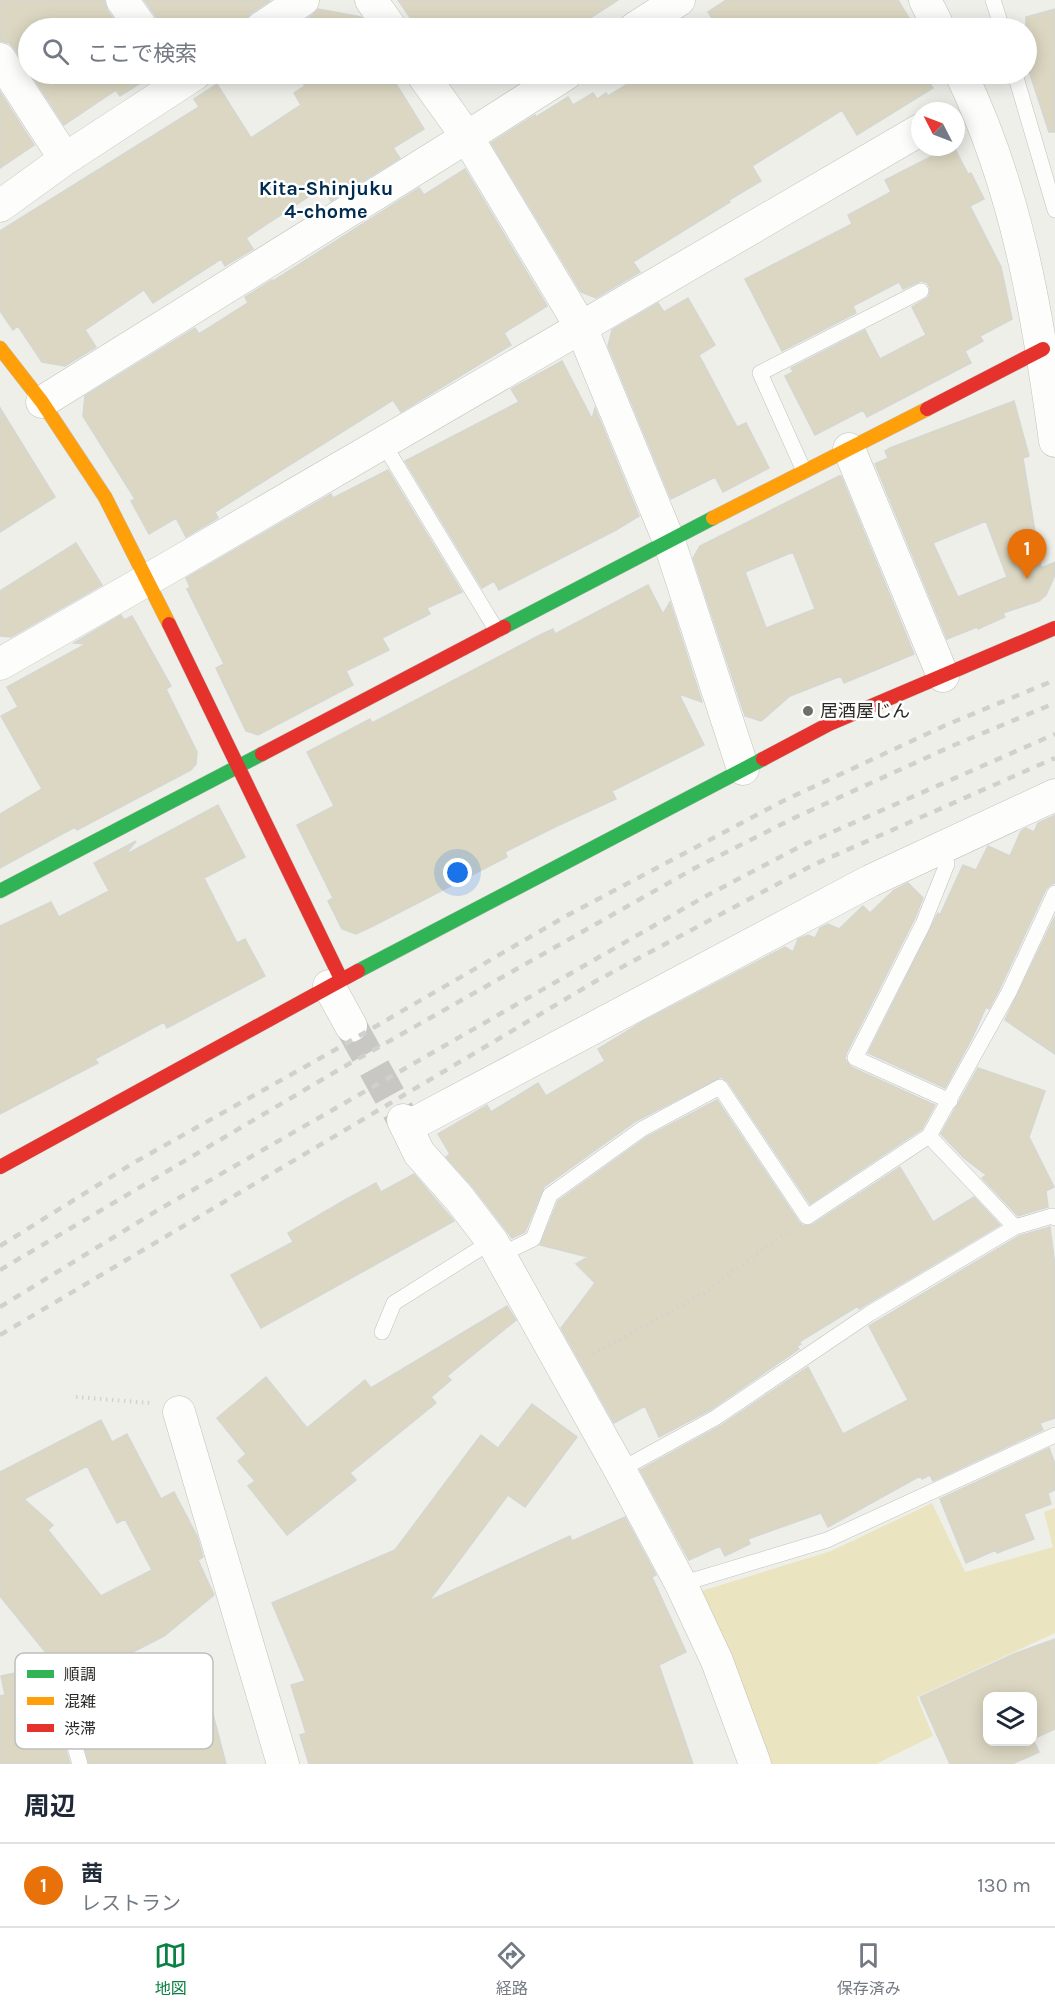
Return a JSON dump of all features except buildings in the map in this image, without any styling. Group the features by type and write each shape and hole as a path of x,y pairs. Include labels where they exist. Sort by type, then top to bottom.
{"street":[{"path":"122,0 135,18"},
{"path":"276,18 303,0"},
{"path":"371,0 384,18"},
{"path":"651,18 679,0"},
{"path":"925,0 934,18"},
{"path":"0,59 65,159"},
{"path":"0,206 172,84"},
{"path":"429,84 467,137 581,327 669,541 743,769"},
{"path":"42,402 550,84"},
{"path":"962,95 1014,213 1042,349 1055,441"},
{"path":"3,658 148,580 911,135"},
{"path":"0,348 42,402 105,497 148,580 238,766 335,982 351,1026"},
{"path":"0,891 1042,349"},
{"path":"849,449 943,675"},
{"path":"3,1157 830,724 1055,628"},
{"path":"755,1764 717,1660 681,1584 620,1470 496,1248 459,1198 419,1153 405,1123 870,881 1055,795"},
{"path":"179,1412 283,1764"}],"lane":[{"path":"993,0 999,18"},
{"path":"1018,84 1055,210"},
{"path":"804,471 760,373 921,291"},
{"path":"383,443 497,631"},
{"path":"942,847 947,864 923,924 855,1058 950,1101"},
{"path":"382,1332 394,1303 496,1248 533,1239 550,1195 642,1129 720,1087 807,1216 929,1136 1009,992 1055,894"},
{"path":"929,1136 1015,1227"},
{"path":"620,1470 715,1418 869,1314 1015,1227 1052,1216 1055,1218"},
{"path":"681,1584 827,1540 1055,1435"},
{"path":"76,1749 80,1764"}],"path":[{"path":"563,1371 704,1293 807,1216"},
{"path":"76,1397 169,1404 179,1412"}],"shaded area":[{"path":"932,1503 965,1572 1053,1547 1044,1512 1055,1508 1055,1633 917,1697 933,1736 876,1764 767,1764 698,1592 831,1551"}],"tunnel":[{"path":"351,1026 403,1120"}],"railway":[{"path":"0,1246 135,1162 568,915 785,800 946,725 1055,680"},
{"path":"0,1270 340,1069 695,868 794,818 952,746 1055,703"},
{"path":"0,1307 158,1210 704,897 803,845 1055,734"},
{"path":"0,1335 596,981 813,865 1055,758"}],"traffic: fast":[{"path":"504,627 713,518"},
{"path":"0,891 262,754"},
{"path":"358,971 763,759"}],"traffic: slow":[{"path":"0,348 42,402 105,497 169,624"},
{"path":"713,518 927,409"}],"traffic: jam":[{"path":"927,409 1043,349"},
{"path":"169,624 341,979"},
{"path":"262,754 504,627"},
{"path":"763,759 829,724 1055,628"},
{"path":"0,1167 358,971"}],"place":[{"name":"茜","path":"1027,579"},
{"name":"居酒屋じん","path":"808,711"}],"district":[{"name":"Kita-Shinjuku 4-chome","path":"326,200"}]}
